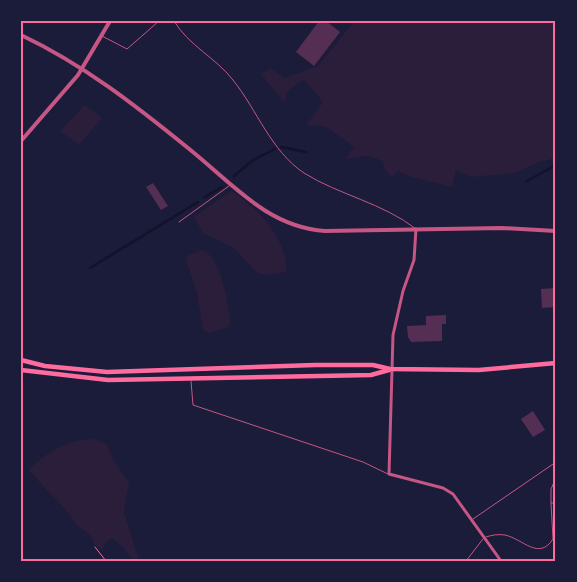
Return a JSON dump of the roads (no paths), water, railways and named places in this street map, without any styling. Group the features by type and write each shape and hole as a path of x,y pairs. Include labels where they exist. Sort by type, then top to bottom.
{"main road":[{"path":"21,360 45,366 107,372 315,365 373,365 390,369 479,370 556,363"},
{"path":"21,370 108,380 371,375 390,369"}],"street":[{"path":"21,141 82,67 110,21"},
{"path":"21,35 82,67 189,148 232,185 276,218 307,230 502,228 556,231"},
{"path":"416,229 416,251 397,314 390,369 389,474 448,490 457,498 501,561"}],"lane":[{"path":"102,36 127,49 159,21"},
{"path":"174,21 186,39 233,80 290,161 304,172 356,200 401,217 416,229"},
{"path":"179,222 232,185"},
{"path":"191,378 193,405 363,462 389,474"},
{"path":"472,519 556,462"},
{"path":"466,561 485,537 506,535 536,550 544,548 553,539 551,489 556,478"},
{"path":"551,503 556,503"}],"waterway":[{"path":"281,147 306,152"},
{"path":"234,176 253,160 275,149"},
{"path":"527,181 556,165"},
{"path":"205,197 222,187"},
{"path":"90,268 198,202"}]}
